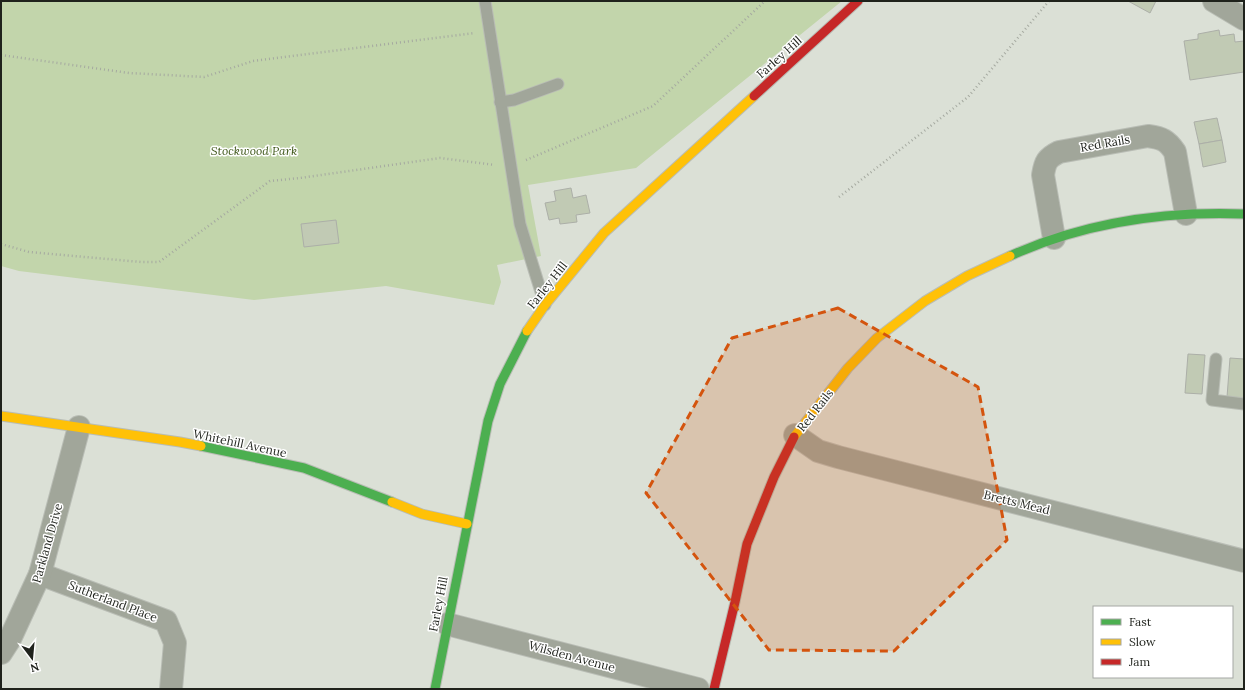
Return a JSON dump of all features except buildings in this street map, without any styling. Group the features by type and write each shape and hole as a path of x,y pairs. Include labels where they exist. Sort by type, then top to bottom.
{"street":[{"name":"Farley Hill","path":"435,689 488,421 500,384 522,337 545,305 604,233 858,1"},
{"path":"1214,1 1244,19"},
{"name":"Red Rails","path":"1054,238 1043,175 1045,165 1050,156 1059,152 1148,136 1160,138 1169,143 1175,152 1186,214"},
{"name":"Red Rails","path":"714,689 747,544 774,477 795,435 848,368 877,338 925,301 967,276 1032,246 1054,238 1106,225 1151,217 1216,213 1244,214"},
{"name":"Whitehill Avenue","path":"1,416 180,442 304,468 422,514 467,524"},
{"name":"Parkland Drive","path":"1,653 10,640 40,574 79,427"},
{"name":"Bretts Mead","path":"795,435 818,451 838,457 1244,561"},
{"name":"Sutherland Place","path":"40,574 166,621 175,643 171,689"},
{"name":"Wilsden Avenue","path":"447,624 698,689"}],"lane":[{"path":"485,1 520,224 545,305"},
{"path":"500,102 514,100 558,84"},
{"path":"1216,359 1212,400 1244,404"}],"path":[{"path":"1,244 29,252 140,262 159,262 270,181 440,158 510,167 652,106 765,1"},
{"path":"839,197 968,96 1049,1"},
{"path":"1,55 129,73 204,77 254,61 490,31"}],"highlighted area":[{"path":"838,308 978,387 1007,540 894,651 769,650 646,493 732,338"}],"green space":[{"name":"Stockwood Park","path":"1,1 842,1 636,168 528,185 541,256 497,265 501,282 494,305 386,286 254,300 19,271 1,266"}],"traffic: fast":[{"path":"1010,256 1066,235 1095,227 1154,217 1244,214"},
{"path":"435,689 488,421 500,384 527,331"},
{"path":"201,446 304,468 392,502"}],"traffic: slow":[{"path":"527,331 545,305 604,233 754,96"},
{"path":"794,437 848,368 877,338 925,301 967,276 1010,256"},
{"path":"1,416 201,446"},
{"path":"392,502 422,514 467,524"}],"traffic: jam":[{"path":"754,96 858,1"},
{"path":"714,689 747,544 774,477 794,437"}]}
